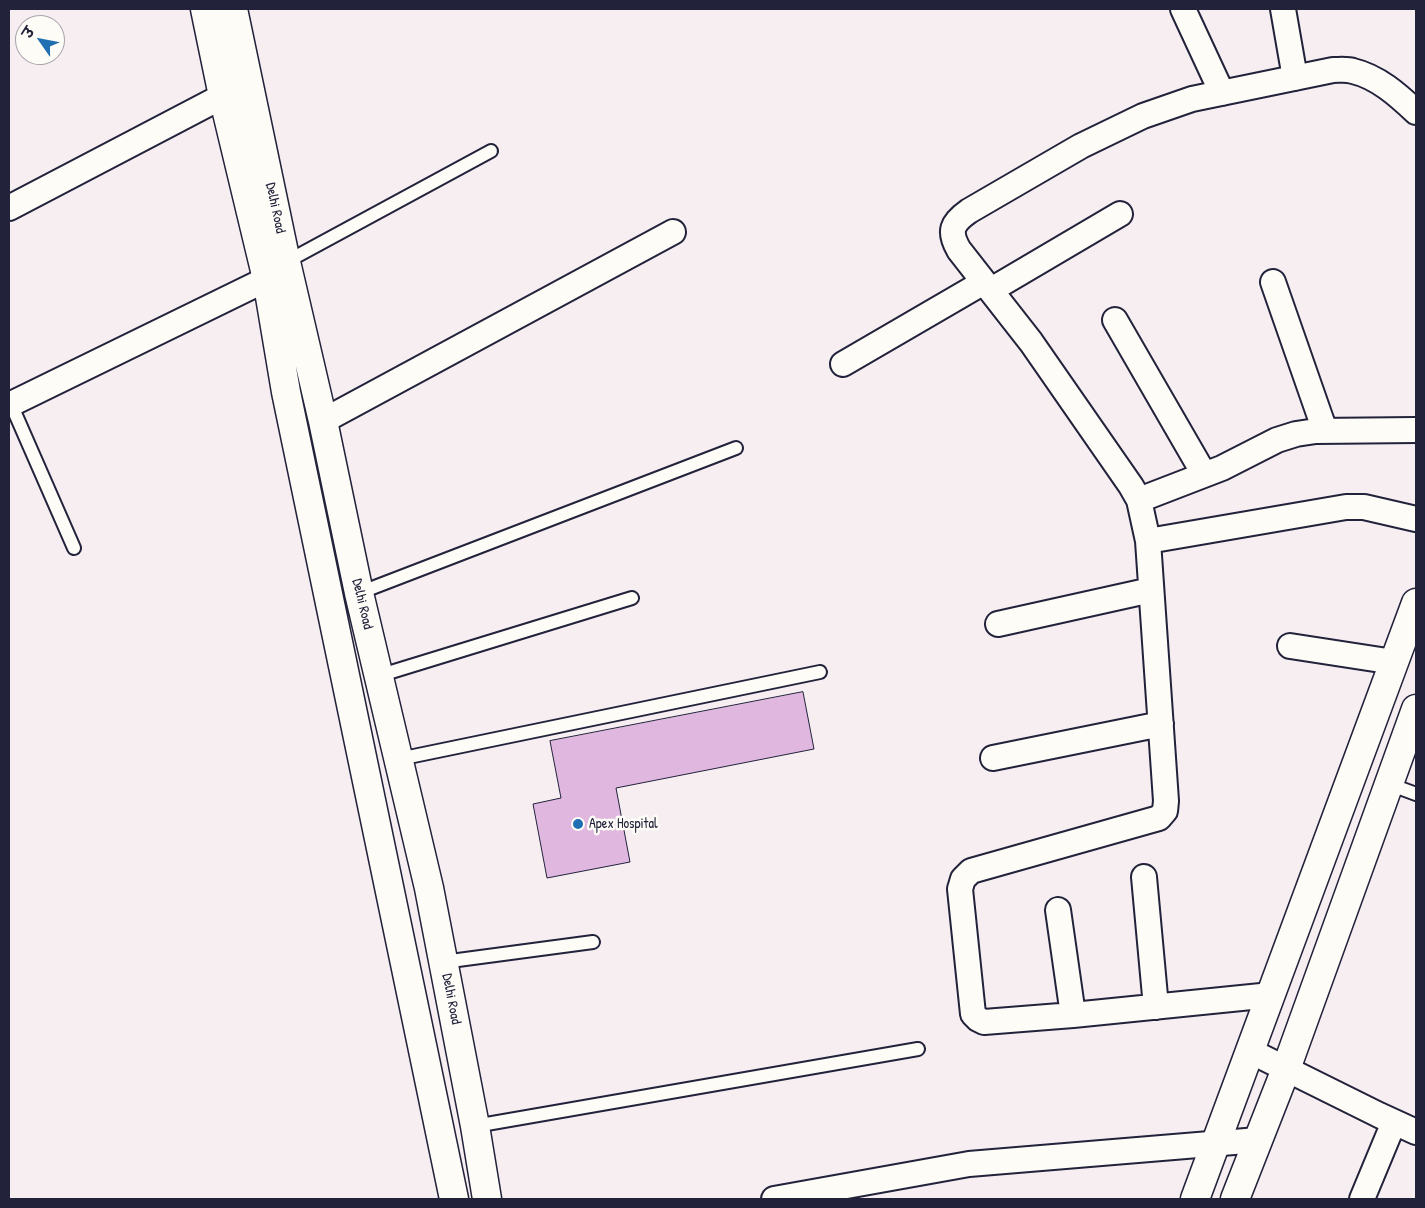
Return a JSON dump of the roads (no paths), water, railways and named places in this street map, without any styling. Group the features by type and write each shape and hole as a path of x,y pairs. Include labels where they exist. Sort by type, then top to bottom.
{"main road":[{"path":"205,9 223,96 277,270 286,392 454,1199"},
{"name":"Delhi Road","path":"233,9 277,270 323,421 359,593 429,888 475,1126 487,1199"},
{"path":"1195,1199 1416,603"},
{"path":"1235,1199 1286,1069 1389,784 1410,746 1416,709"}],"street":[{"path":"1183,9 1222,93"},
{"path":"1283,9 1295,78"},
{"path":"1270,994 1156,1007 984,1022 972,1014 960,889 963,879 971,871 1159,818 1165,811 1166,801 1148,541 1139,500 1031,342 953,240 952,230 958,218 1082,146 1143,116 1192,99 1333,70 1352,71 1372,78 1394,92 1416,112"},
{"path":"9,208 223,96"},
{"path":"843,364 1120,214"},
{"path":"323,421 673,232"},
{"path":"10,404 277,270"},
{"path":"1272,282 1325,431"},
{"path":"1115,320 1204,474"},
{"path":"1139,500 1222,468 1277,440 1296,434 1325,431 1416,430"},
{"path":"1148,541 1346,507 1364,507 1416,519"},
{"path":"998,624 1151,590"},
{"path":"1290,646 1394,662"},
{"path":"993,758 1161,724"},
{"path":"1144,877 1156,1007"},
{"path":"1058,910 1073,1015"},
{"path":"1250,1051 1416,1132"},
{"path":"1362,1199 1394,1122"},
{"path":"774,1199 836,1193 969,1164 1258,1140"}],"lane":[{"path":"277,270 491,151"},
{"path":"10,404 74,548"},
{"path":"359,593 736,448"},
{"path":"378,676 632,598"},
{"path":"398,759 820,672"},
{"path":"1389,784 1416,794"},
{"path":"443,962 594,942"},
{"path":"475,1126 918,1049"}],"place":[{"name":"Apex Hospital","path":"578,824"}]}
